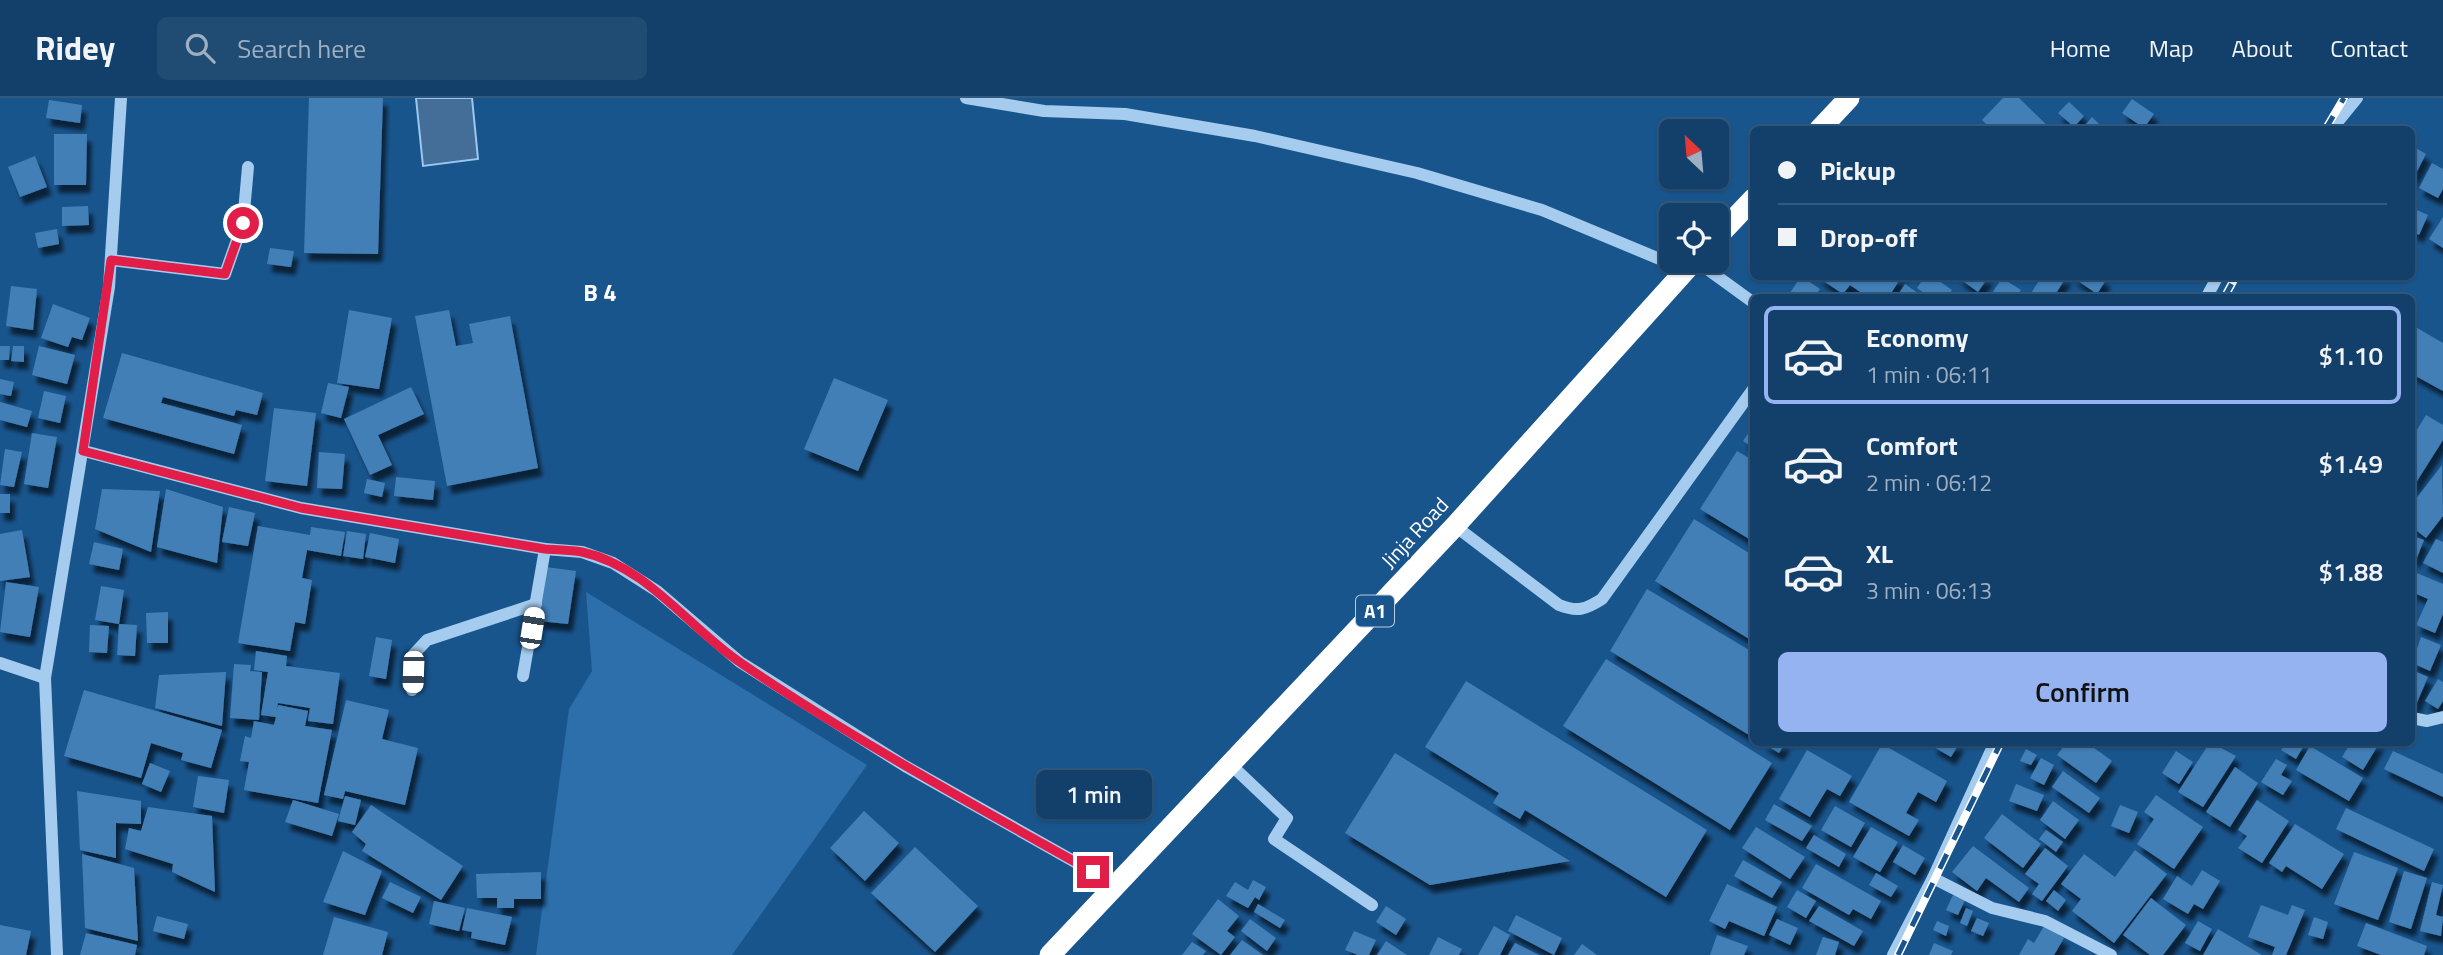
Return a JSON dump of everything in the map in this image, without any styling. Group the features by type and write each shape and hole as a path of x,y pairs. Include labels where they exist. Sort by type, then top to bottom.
{"highway":[{"path":"1823,126 1849,98"},
{"path":"1729,224 1750,202"},
{"name":"Jinja Road","path":"1057,952 1116,885 1455,526 1684,273"}],"street":[{"path":"57,955 45,678 83,451 111,260 121,98"},
{"path":"966,98 1044,111 1125,114 1255,136 1417,173 1542,210 1659,252"},
{"path":"2334,126 2357,98"},
{"path":"111,260 225,274 243,223 248,167"},
{"path":"1706,273 1750,300"},
{"path":"1455,526 1559,605 1574,611 1587,609 1602,599 1750,394"},
{"path":"83,451 301,508 545,549 582,552 613,564 657,591 740,662 905,766 1116,885"},
{"path":"523,676 545,549"},
{"path":"412,690 414,654 427,640 536,604"},
{"path":"0,663 45,678"},
{"path":"2415,719 2427,721 2443,717"},
{"path":"1893,955 1933,878 1993,746"},
{"path":"1230,764 1287,818 1274,839 1372,905"},
{"path":"1933,878 1992,908 2045,921 2111,955"}],"shaded area":[{"path":"416,98 472,98 478,159 423,166"},
{"path":"586,592 867,765 732,955 536,955 569,709 592,671"}],"building":[{"path":"309,98 383,98 378,254 304,253"},
{"path":"2003,98 2019,98 2048,126 1988,126 1982,120"},
{"path":"2132,99 2154,114 2145,126 2141,126 2122,113"},
{"path":"49,100 82,105 80,123 46,118"},
{"path":"2069,102 2084,116 2073,126 2058,113"},
{"path":"2092,117 2101,126 2084,126"},
{"path":"54,134 87,134 86,185 54,185"},
{"path":"2415,148 2426,154 2415,175"},
{"path":"35,156 47,187 20,197 8,167"},
{"path":"2432,163 2443,169 2443,189 2438,198 2419,188"},
{"path":"88,206 89,225 62,226 62,207"},
{"path":"2415,209 2428,215 2419,235 2415,233"},
{"path":"2443,217 2443,248 2429,239"},
{"path":"57,229 59,244 38,248 35,233"},
{"path":"270,248 294,251 291,267 267,264"},
{"path":"1798,280 1807,280 1820,289 1817,294 1789,294"},
{"path":"1822,280 1899,280 1891,294 1863,294 1850,285 1843,294"},
{"path":"1922,280 1938,280 1952,290 1950,294 1925,294 1917,288"},
{"path":"1962,280 1986,280 1978,292"},
{"path":"2001,280 2021,290 2018,294 1992,294"},
{"path":"2039,280 2064,280 2056,294 2031,294"},
{"path":"2077,280 2106,280 2097,294"},
{"path":"1905,284 1919,294 1899,294"},
{"path":"11,286 37,289 33,330 6,326"},
{"path":"53,304 90,318 82,340 72,337 68,347 41,338"},
{"path":"349,310 392,318 379,389 337,383"},
{"path":"449,310 456,346 473,343 469,324 510,316 538,468 447,486 415,316"},
{"path":"2415,327 2443,343 2443,391 2415,376"},
{"path":"0,346 10,346 9,360 0,360"},
{"path":"13,346 24,346 24,362 11,361"},
{"path":"39,346 75,355 67,384 32,375"},
{"path":"122,353 263,393 257,415 236,410 234,416 163,397 161,403 242,425 234,454 103,418"},
{"path":"834,378 888,400 858,471 804,449"},
{"path":"0,379 14,382 11,396 0,394"},
{"path":"328,383 349,387 341,418 321,413"},
{"path":"411,387 424,414 378,435 392,465 370,475 344,419"},
{"path":"44,391 66,396 60,423 38,418"},
{"path":"0,402 32,411 27,427 0,420"},
{"path":"274,408 316,413 307,486 265,481"},
{"path":"2426,415 2443,425 2443,440 2415,484 2415,433"},
{"path":"1750,431 1750,445 1743,441"},
{"path":"32,433 57,437 48,488 24,484"},
{"path":"5,449 22,452 14,487 0,485"},
{"path":"1737,451 1750,459 1750,540 1700,509"},
{"path":"319,452 345,454 342,489 317,488"},
{"path":"2442,465 2443,516 2426,538 2415,529 2415,500"},
{"path":"396,477 435,481 433,500 394,496"},
{"path":"367,479 385,483 382,497 364,493"},
{"path":"102,489 160,491 151,552 95,529"},
{"path":"166,489 223,507 217,563 157,547"},
{"path":"0,494 10,494 10,513 0,513"},
{"path":"229,507 255,513 248,546 222,542"},
{"path":"1694,519 1750,554 1750,640 1655,581"},
{"path":"258,526 310,535 311,527 345,532 341,556 307,550 302,578 312,580 305,624 295,622 290,651 238,643"},
{"path":"22,530 30,577 0,581 0,534"},
{"path":"347,531 366,534 363,559 343,556"},
{"path":"370,533 399,539 395,563 365,557"},
{"path":"2415,537 2424,540 2415,560"},
{"path":"2436,539 2443,542 2443,573 2423,563"},
{"path":"94,542 123,549 119,570 89,564"},
{"path":"546,567 576,571 568,624 539,621"},
{"path":"2415,572 2443,584 2443,614 2435,633 2416,625 2428,599 2415,593"},
{"path":"6,582 39,587 30,637 0,632"},
{"path":"101,586 124,590 119,624 95,620"},
{"path":"1647,589 1750,651 1750,736 1610,651"},
{"path":"168,612 168,643 147,643 146,613"},
{"path":"119,624 137,625 135,656 117,655"},
{"path":"90,625 109,626 107,653 89,652"},
{"path":"376,637 392,640 386,679 369,676"},
{"path":"2421,637 2441,645 2430,671 2415,664 2415,654"},
{"path":"256,651 287,656 286,666 340,673 333,724 308,721 310,708 278,703 276,712 278,705 308,711 305,726 332,730 318,803 244,790 249,762 240,761 245,736 251,738 254,721 274,725 276,717 261,715 268,672 254,670"},
{"path":"1606,659 1772,763 1730,830 1563,726"},
{"path":"234,664 251,665 250,671 262,672 259,720 230,718"},
{"path":"2415,671 2428,677 2415,707"},
{"path":"226,672 222,726 155,708 159,675"},
{"path":"2438,679 2443,682 2443,701 2438,709 2425,701"},
{"path":"1466,681 1707,830 1666,897 1525,810 1520,819 1493,803 1499,793 1425,747"},
{"path":"84,690 222,730 211,768 181,760 183,753 151,743 141,778 64,756"},
{"path":"346,700 389,710 382,739 418,748 405,805 345,791 343,799 324,795"},
{"path":"1768,746 1783,746 1779,753"},
{"path":"1881,746 1886,746 1947,781 1936,802 1918,792 1906,813 1919,820 1909,836 1849,802"},
{"path":"1932,746 1958,746 1951,757"},
{"path":"2064,746 2091,746 2112,761 2096,783 2057,755"},
{"path":"2207,746 2217,746 2236,756 2203,807 2178,792"},
{"path":"2284,746 2304,746 2296,759 2281,750"},
{"path":"2310,746 2363,778 2349,801 2296,770"},
{"path":"2349,746 2378,746 2363,770 2342,757"},
{"path":"2026,749 2037,755 2031,765 2020,761"},
{"path":"1807,750 1852,776 1840,796 1827,789 1810,817 1779,799"},
{"path":"2176,751 2193,762 2179,784 2162,773"},
{"path":"2393,751 2443,774 2443,797 2384,769"},
{"path":"1395,753 1570,861 1430,885 1345,833"},
{"path":"2041,758 2054,765 2044,785 2030,778"},
{"path":"2276,759 2287,765 2281,775 2292,781 2283,795 2261,782"},
{"path":"150,763 170,771 161,792 142,784"},
{"path":"2235,767 2258,783 2230,827 2206,812"},
{"path":"2063,771 2100,798 2089,813 2052,787"},
{"path":"198,776 229,780 224,813 193,807"},
{"path":"2016,784 2044,795 2037,811 2009,801"},
{"path":"77,791 141,801 141,824 116,823 116,858 80,850"},
{"path":"2156,795 2203,827 2174,869 2137,844 2154,819 2144,812"},
{"path":"345,796 361,800 355,825 338,821"},
{"path":"293,800 339,814 332,836 285,822"},
{"path":"2257,800 2289,821 2262,863 2238,848 2247,836 2238,830"},
{"path":"2053,801 2079,820 2065,839 2040,820"},
{"path":"1774,804 1812,826 1802,841 1765,820"},
{"path":"371,805 463,866 441,900 362,851 366,844 352,832"},
{"path":"2120,805 2138,812 2129,833 2111,826"},
{"path":"1835,806 1865,823 1851,847 1821,830"},
{"path":"148,807 212,816 215,892 172,872 173,864 125,849 129,828 141,831"},
{"path":"2346,808 2434,849 2424,871 2336,829"},
{"path":"864,811 899,843 865,881 830,848"},
{"path":"2002,814 2041,844 2023,868 1984,838"},
{"path":"2295,824 2344,854 2322,889 2286,866 2282,872 2269,863"},
{"path":"1756,827 1805,857 1790,879 1742,848"},
{"path":"1871,827 1898,842 1880,872 1853,857"},
{"path":"2046,830 2063,842 2056,852 2039,839"},
{"path":"1814,835 1846,854 1839,867 1806,848"},
{"path":"1903,845 1925,858 1915,875 1893,862"},
{"path":"1973,846 2029,888 2019,902 1986,878 1977,891 1952,872"},
{"path":"915,847 978,906 935,952 871,893"},
{"path":"2045,848 2068,866 2042,901 2032,894 2039,884 2025,874"},
{"path":"2135,850 2167,874 2114,943 2072,911 2081,899 2061,884 2084,854 2115,877"},
{"path":"343,851 382,871 365,915 323,902"},
{"path":"2354,852 2398,868 2378,920 2334,904"},
{"path":"82,854 134,868 138,941 85,928"},
{"path":"1743,860 1782,882 1772,898 1734,876"},
{"path":"1816,864 1881,901 1871,919 1853,909 1849,915 1802,888"},
{"path":"2202,870 2220,881 2203,909 2194,904 2188,914 2163,899 2177,876 2192,886"},
{"path":"2404,871 2427,878 2411,929 2389,922"},
{"path":"541,872 541,899 514,899 514,908 497,908 497,898 477,898 476,874"},
{"path":"1876,873 1898,886 1891,897 1869,885"},
{"path":"1253,880 1266,887 1259,900 1255,897 1248,908 1226,896 1235,882 1248,890"},
{"path":"390,882 421,897 413,913 382,898"},
{"path":"2432,882 2443,885 2436,915 2443,917 2441,936 2420,931"},
{"path":"1727,884 1777,907 1764,936 1729,921 1725,929 1709,921"},
{"path":"1797,890 1816,901 1806,918 1787,907"},
{"path":"2054,890 2066,900 2058,911 2046,901"},
{"path":"1953,895 1965,900 1958,915 1946,910"},
{"path":"2151,898 2186,925 2163,955 2150,955 2123,935"},
{"path":"1218,899 1239,916 1227,931 1235,937 1221,955 1192,934"},
{"path":"434,901 465,908 459,931 429,924"},
{"path":"1258,904 1285,920 1280,928 1254,912"},
{"path":"2261,905 2288,915 2292,905 2305,910 2286,955 2272,955 2275,947 2248,937"},
{"path":"1386,906 1406,919 1396,935 1376,922"},
{"path":"1819,906 1863,931 1854,946 1809,921"},
{"path":"467,908 512,917 505,945 471,938 472,932 462,930"},
{"path":"1966,908 1973,911 1967,926 1960,923"},
{"path":"1516,915 1562,938 1554,955 1508,931"},
{"path":"157,916 188,924 184,939 153,931"},
{"path":"334,917 388,932 382,955 323,955"},
{"path":"2314,917 2328,922 2323,939 2308,935"},
{"path":"1977,918 1989,923 1983,936 1971,931"},
{"path":"1250,919 1276,938 1267,951 1241,931"},
{"path":"1777,919 1798,928 1790,945 1769,935"},
{"path":"1937,921 1949,926 1946,936 1933,930"},
{"path":"2198,921 2212,929 2200,951 2185,943"},
{"path":"2366,923 2427,946 2424,955 2381,955 2357,946"},
{"path":"0,925 31,931 26,955 0,955"},
{"path":"1494,926 1510,935 1500,955 1478,955"},
{"path":"2044,926 2064,938 2054,955 2019,955 2028,939 2034,943"},
{"path":"2218,929 2262,955 2203,955"},
{"path":"1354,931 1376,940 1369,955 1358,955 1345,950"},
{"path":"86,933 137,945 135,955 80,955"},
{"path":"1717,935 1748,946 1744,955 1710,955"},
{"path":"1438,937 1462,949 1459,955 1429,955"},
{"path":"1823,937 1839,942 1835,955 1816,955"},
{"path":"1242,940 1263,955 1230,955"},
{"path":"1386,941 1407,955 1377,955"},
{"path":"1192,942 1206,951 1203,955 1182,955"},
{"path":"1515,943 1539,955 1508,955"},
{"path":"1934,943 1953,951 1951,955 1929,955"},
{"path":"1582,944 1597,955 1574,955"}],"railway":[{"path":"2327,126 2344,98"},
{"path":"2226,294 2234,280"},
{"path":"1898,955 1999,746"}],"district":[{"name":"B 4","path":"600,293"}],"route":[{"path":"243,223 225,274 111,260 83,451 301,508 545,549 582,552 613,564 657,591 699,630 740,662 905,766 1093,872"}]}
